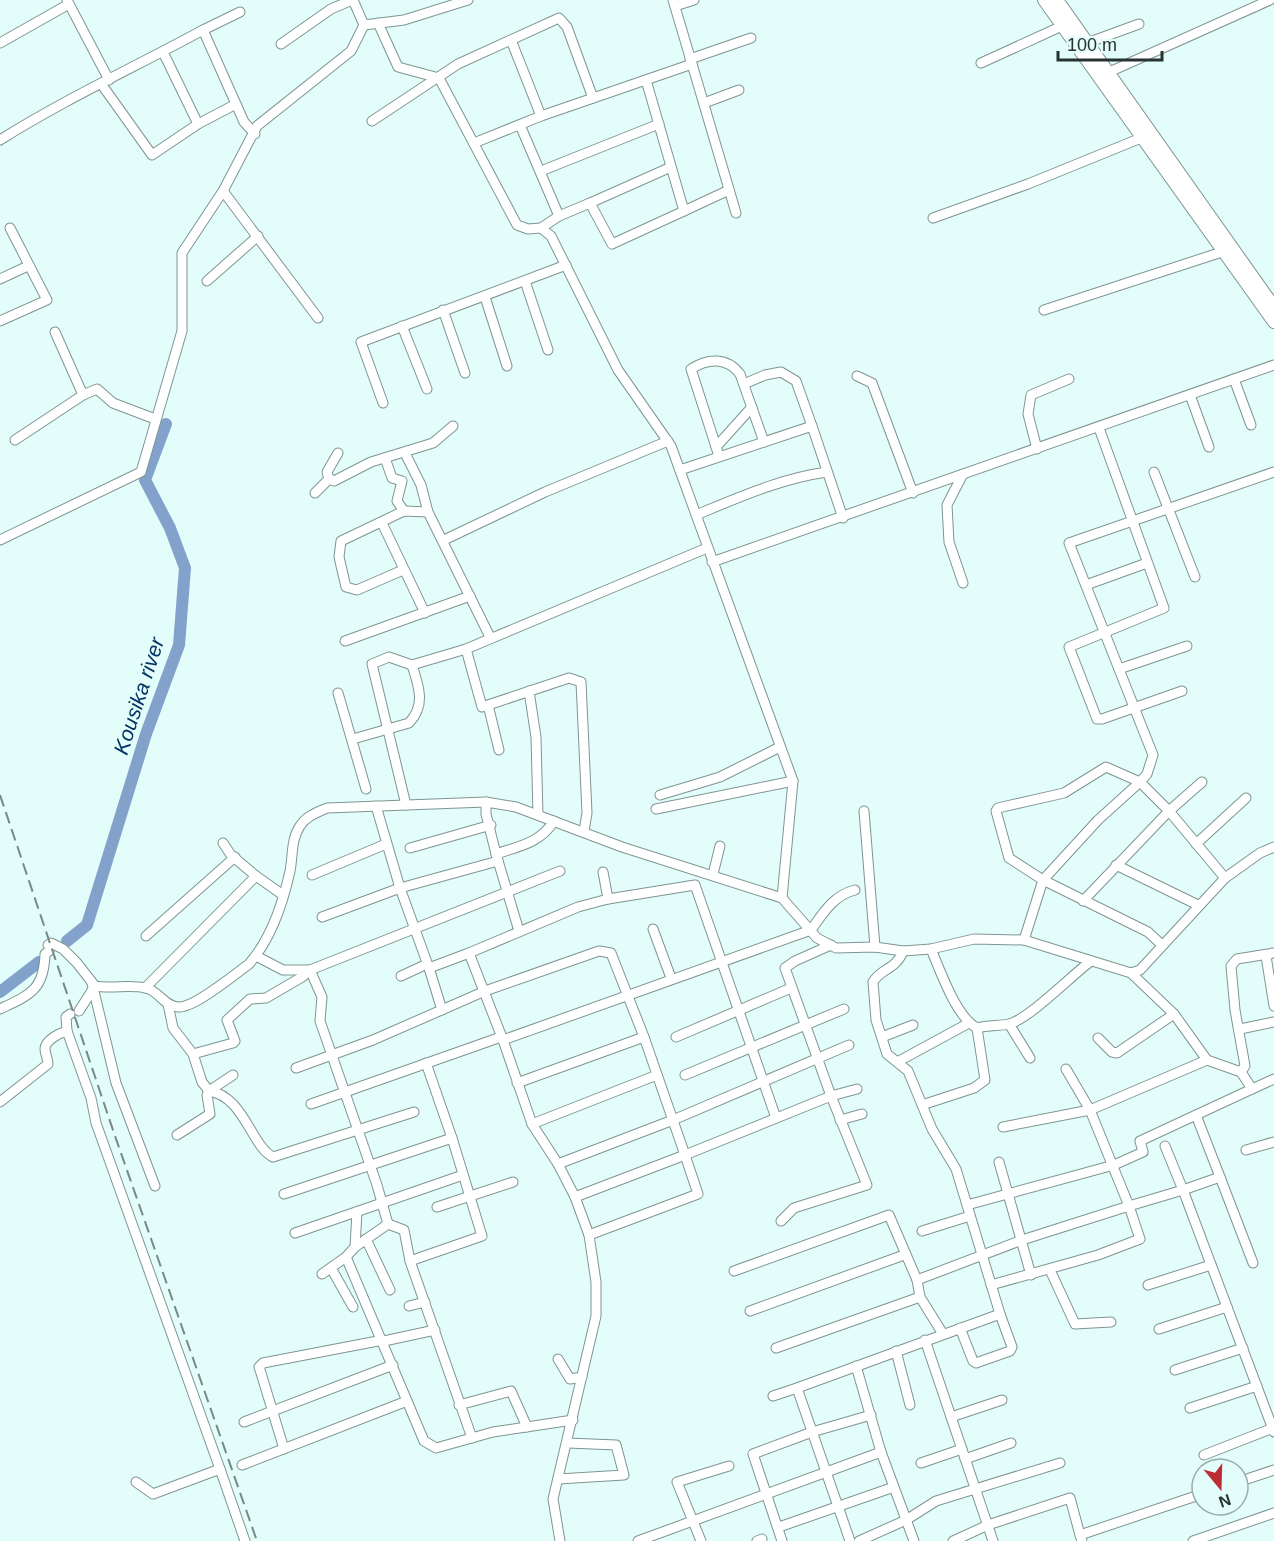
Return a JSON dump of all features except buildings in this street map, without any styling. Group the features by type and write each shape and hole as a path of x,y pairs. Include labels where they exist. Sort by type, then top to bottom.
{"highway":[{"path":"1044,0 1274,307"},
{"path":"1057,0 1146,135"},
{"path":"1192,200 1222,252 1274,322"}],"street":[{"path":"281,44 331,9 353,0 364,25"},
{"path":"364,25 404,20 468,0"},
{"path":"694,0 674,3 736,213"},
{"path":"1107,73 1270,0"},
{"path":"0,43 68,2 106,82 152,154 198,124 236,104"},
{"path":"0,140 50,109 240,12"},
{"path":"372,121 458,64 559,18 567,27 593,98"},
{"path":"378,23 398,67 439,78 518,225 528,229 541,228 559,216 671,167"},
{"path":"1087,43 1139,24"},
{"path":"0,540 135,477 141,472 183,330 182,253 223,192 255,134 257,126 351,51 364,25"},
{"path":"981,63 1062,26"},
{"path":"203,30 244,122 255,134"},
{"path":"474,143 541,116 646,80 751,38"},
{"path":"511,40 541,116"},
{"path":"163,52 198,124"},
{"path":"646,80 684,211"},
{"path":"704,104 739,90"},
{"path":"520,124 559,216"},
{"path":"541,171 659,124"},
{"path":"933,218 1146,135"},
{"path":"590,203 612,244 729,190"},
{"path":"223,192 318,318"},
{"path":"0,321 47,300 10,228"},
{"path":"541,228 551,236 618,370 668,441 793,781 782,898"},
{"path":"207,281 258,236"},
{"path":"1044,310 1222,252"},
{"path":"0,279 28,266"},
{"path":"383,403 361,342 566,266"},
{"path":"525,281 548,350"},
{"path":"485,297 507,366"},
{"path":"443,310 465,373"},
{"path":"402,326 426,389"},
{"path":"55,332 82,395"},
{"path":"717,452 691,369 700,364 727,361 740,374 764,442"},
{"path":"712,562 843,518 1274,365"},
{"path":"744,384 765,375 781,372 796,381 843,518"},
{"path":"857,376 872,383 913,493"},
{"path":"1036,449 1028,414 1031,395 1069,379"},
{"path":"1234,379 1251,425"},
{"path":"15,440 82,395 97,389 113,403 155,419"},
{"path":"1190,395 1209,447"},
{"path":"717,452 752,407"},
{"path":"329,479 334,481 371,462 433,443 453,426"},
{"path":"680,470 717,452 764,442 812,426"},
{"path":"1099,428 1131,522 1164,608 1069,647 1097,718 1102,719 1182,691"},
{"path":"444,540 545,492 668,441"},
{"path":"329,479 327,472 338,453"},
{"path":"405,453 421,485 428,512 444,540 490,637"},
{"path":"385,458 392,478 402,481 397,501 404,511"},
{"path":"696,515 743,496 810,474 827,472"},
{"path":"1154,472 1170,508 1195,577"},
{"path":"1024,940 1042,880 1098,820 1140,782 1147,774 1153,755 1069,543 1274,472"},
{"path":"963,474 947,505 949,542 963,583"},
{"path":"315,493 329,479"},
{"path":"403,570 357,590 346,587 339,557 341,541 382,524 404,511 428,512"},
{"path":"382,524 425,613"},
{"path":"406,806 372,664 389,657 412,665 466,649 707,548"},
{"path":"1086,585 1147,563"},
{"path":"345,641 470,596"},
{"path":"1119,669 1187,646"},
{"path":"466,649 482,707 569,678 581,682 587,813 584,831"},
{"path":"353,740 409,723 419,710 421,700 412,665"},
{"path":"529,691 536,737 538,815"},
{"path":"338,693 366,789"},
{"path":"488,705 499,750"},
{"path":"660,795 720,777 780,747"},
{"path":"1162,945 1148,932 1042,880 1009,858 996,811 998,808 1064,793 1106,767 1140,782 1169,811 1225,878"},
{"path":"656,808 793,781"},
{"path":"1083,901 1169,811 1202,782"},
{"path":"1196,844 1246,798"},
{"path":"486,802 486,814 491,825 497,858 519,930"},
{"path":"93,985 145,988 155,992 168,1004 179,1008 191,1004 249,964 256,956 279,909 294,841 300,825 312,814 327,808 486,802 516,807 622,847 713,874 782,898 818,939 836,948 875,947 903,951 931,949 974,939 1024,940 1131,973 1174,1014 1207,1060 1241,1072 1252,1089"},
{"path":"376,806 400,888 442,1010"},
{"path":"864,811 875,947"},
{"path":"322,916 400,888 497,858 538,840 546,834 554,820"},
{"path":"410,848 491,825"},
{"path":"223,843 256,876 283,895"},
{"path":"312,875 386,844"},
{"path":"713,874 720,846"},
{"path":"1131,973 1140,970 1225,878 1260,853 1274,847"},
{"path":"146,936 235,857"},
{"path":"1116,865 1198,905"},
{"path":"256,956 283,970 310,970 560,871"},
{"path":"603,872 609,898"},
{"path":"145,988 256,876"},
{"path":"401,976 469,952 578,907 609,898 695,885 776,1118"},
{"path":"311,1104 811,930 826,909 843,893 855,890"},
{"path":"653,929 671,978"},
{"path":"0,1009 26,997 40,985 45,970 45,954 51,943 63,949 77,963 93,985 116,1083 155,1186"},
{"path":"781,1221 794,1208 867,1185 816,1057 785,968 831,945"},
{"path":"922,1105 974,1088 985,1080 973,1026 948,988 931,949"},
{"path":"296,1068 373,1041 485,992 599,951 611,953 644,1037 698,1194 589,1235"},
{"path":"903,951 896,965 875,978 873,982 876,1020 887,1054 899,1061 908,1071 932,1129 956,1169 1011,1347 1010,1351 976,1363 973,1362 960,1328"},
{"path":"469,952 532,1124 558,1164 575,1197 589,1235 596,1282 596,1316 553,1499 560,1541"},
{"path":"1271,953 1267,963 1274,1006"},
{"path":"1241,1072 1245,1066 1235,1010 1233,962 1271,953"},
{"path":"899,1061 973,1026 1009,1024 1026,1015 1091,961"},
{"path":"193,1054 233,1043 235,1041 227,1020 236,1009 256,997 266,998 302,978 310,970"},
{"path":"310,970 322,997 320,1021 383,1203 388,1224"},
{"path":"93,985 74,1012 66,1017 67,1031 91,1098 96,1123 244,1541"},
{"path":"676,1037 791,987"},
{"path":"168,1004 173,1028 193,1054 202,1082 209,1091 217,1092 232,1104 249,1125 267,1154 273,1157 414,1112"},
{"path":"685,1075 805,1023 844,1009"},
{"path":"1098,1038 1112,1052 1117,1053 1174,1014"},
{"path":"1240,1029 1274,1022"},
{"path":"1009,1024 1030,1058"},
{"path":"882,1036 913,1025"},
{"path":"0,1088 3,1100 48,1064 45,1048 47,1044 60,1033 67,1031"},
{"path":"517,1083 644,1037"},
{"path":"558,1164 673,1120 816,1057 849,1045"},
{"path":"1003,1127 1090,1110 1207,1060"},
{"path":"410,1261 482,1236 426,1063"},
{"path":"991,1285 1031,1275 1140,1239 1114,1165 1090,1110 1066,1069"},
{"path":"177,1135 210,1114 207,1095 209,1091 233,1075"},
{"path":"532,1124 657,1075"},
{"path":"967,1205 1114,1165 1143,1152 1140,1141 1274,1078"},
{"path":"575,1197 831,1096 856,1089"},
{"path":"840,1120 862,1114"},
{"path":"1196,1115 1253,1263"},
{"path":"284,1194 452,1138"},
{"path":"1246,1150 1273,1144"},
{"path":"1165,1146 1273,1430 1204,1455"},
{"path":"999,1162 1031,1275"},
{"path":"295,1233 463,1175"},
{"path":"917,1280 1022,1240 1220,1177"},
{"path":"437,1207 513,1182"},
{"path":"355,1247 357,1212"},
{"path":"734,1271 887,1215 917,1280 920,1297 943,1334"},
{"path":"921,1231 970,1216"},
{"path":"388,1224 404,1230 410,1261 472,1438"},
{"path":"322,1274 388,1224"},
{"path":"366,1239 390,1290"},
{"path":"750,1311 904,1255"},
{"path":"346,1257 384,1341 424,1441 436,1448 472,1438 573,1420"},
{"path":"1148,1285 1211,1265"},
{"path":"332,1268 353,1307"},
{"path":"1050,1269 1075,1324 1111,1322"},
{"path":"776,1348 920,1297"},
{"path":"409,1306 425,1302"},
{"path":"1159,1329 1227,1307"},
{"path":"773,1396 1000,1314"},
{"path":"284,1449 259,1367 263,1363 435,1330"},
{"path":"925,1341 993,1541"},
{"path":"1175,1370 1243,1348"},
{"path":"896,1351 910,1405"},
{"path":"558,1359 570,1379 582,1377"},
{"path":"244,1422 393,1365"},
{"path":"856,1366 881,1452 914,1541"},
{"path":"1190,1408 1257,1386"},
{"path":"797,1388 850,1541"},
{"path":"459,1405 511,1391 527,1427"},
{"path":"951,1417 1002,1400"},
{"path":"242,1466 408,1401"},
{"path":"782,1541 753,1455 812,1432 871,1415"},
{"path":"558,1479 624,1475 616,1445 568,1443"},
{"path":"921,1463 1011,1443"},
{"path":"638,1541 881,1452"},
{"path":"860,1541 906,1520 936,1501 1060,1463"},
{"path":"701,1541 677,1482 729,1466"},
{"path":"136,1482 153,1494 220,1469"},
{"path":"1250,1478 1274,1470"},
{"path":"778,1527 894,1487"},
{"path":"953,1541 988,1525 1070,1498 1081,1538 1190,1498"},
{"path":"1193,1541 1274,1513"}],"waterway":[{"name":"Kousika river","path":"67,941 87,925 146,734 179,645 185,568 170,528 145,480 166,424"},
{"name":"Kousika river","path":"0,992 39,962"}],"railway":[{"path":"0,795 115,1136 257,1541"}]}
